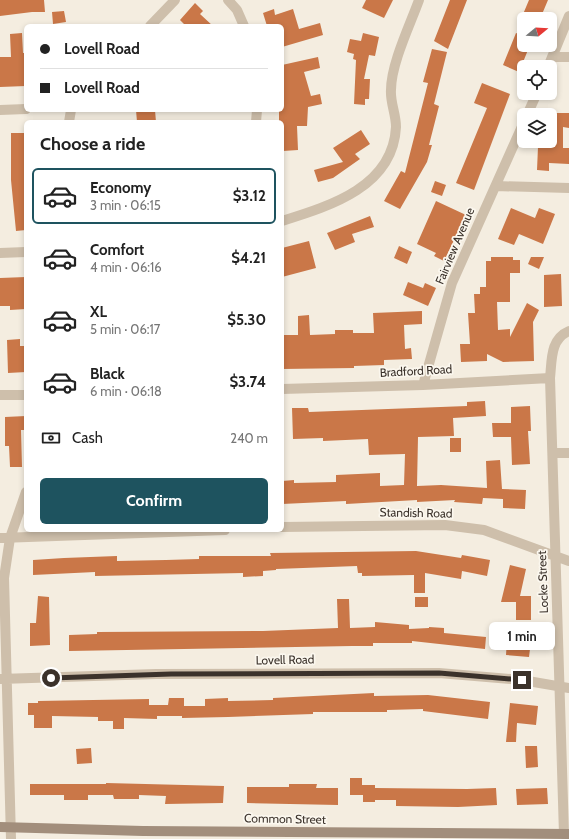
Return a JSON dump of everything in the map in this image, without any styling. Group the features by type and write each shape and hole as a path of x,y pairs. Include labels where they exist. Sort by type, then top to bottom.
{"main road":[{"name":"Common Street","path":"0,827 354,836 566,834"}],"street":[{"path":"152,24 176,0"},
{"path":"228,0 236,10 243,24"},
{"path":"284,220 321,208 352,194 377,176 390,152 396,126 390,91 393,73 420,0"},
{"path":"551,60 569,16"},
{"path":"552,57 569,57"},
{"path":"0,110 24,109"},
{"name":"Fairview Avenue","path":"423,385 452,283 517,138"},
{"path":"496,186 569,188"},
{"path":"0,253 24,252"},
{"name":"Locke Street","path":"566,834 564,688 556,557 550,378 553,346 563,334 569,331"},
{"name":"Bradford Road","path":"284,389 423,385 550,378"},
{"path":"0,395 24,395"},
{"path":"552,453 569,453"},
{"path":"11,839 3,679 5,538 24,496"},
{"name":"Standish Road","path":"284,528 445,525 484,530 569,561"},
{"path":"5,538 170,532"},
{"name":"Lovell Road","path":"3,679 156,674 439,673 522,680 564,688"}],"building":[{"path":"0,0 44,0 45,12 0,16"},
{"path":"366,0 393,0 384,18 362,8"},
{"path":"450,0 467,0 448,49 434,41"},
{"path":"529,0 548,0 543,12 524,12"},
{"path":"195,3 203,11 200,14 211,24 184,24 180,20"},
{"path":"274,9 275,15 293,9 299,29 320,23 323,35 284,46 284,24 266,24 263,13"},
{"path":"64,11 66,22 53,24 52,12"},
{"path":"22,33 24,53 24,86 0,87 0,57 11,57 10,34"},
{"path":"363,33 379,37 375,56 369,55 364,79 370,79 369,99 365,99 365,105 354,104 356,60 353,59 354,54 347,52 350,39 361,41"},
{"path":"517,33 517,52 527,52 524,60 517,60 517,71 503,65"},
{"path":"432,49 447,52 434,104 439,106 429,145 432,145 427,162 400,209 384,201 401,171 405,173 428,83 423,82"},
{"path":"318,57 320,68 304,72 311,96 320,94 322,104 308,107 307,126 297,126 298,150 284,151 284,120 279,120 279,112 284,112 284,65"},
{"path":"482,83 510,94 474,190 456,183 487,108 474,103"},
{"path":"136,112 155,112 156,120 137,120"},
{"path":"557,113 569,113 569,128 563,127 563,148 569,148 569,164 549,163 549,171 537,170 538,148 557,148"},
{"path":"361,130 370,144 355,154 360,159 333,178 318,182 314,170 343,162 333,148"},
{"path":"11,133 24,133 24,230 16,231 11,180"},
{"path":"435,181 446,185 442,196 431,192"},
{"path":"436,201 466,215 444,261 434,256 436,253 417,244"},
{"path":"511,208 535,218 539,208 555,214 543,244 519,234 514,245 498,239"},
{"path":"370,216 374,227 352,234 355,242 335,250 327,233"},
{"path":"309,241 316,268 284,276 284,247"},
{"path":"399,246 412,252 407,264 394,258"},
{"path":"491,257 513,257 513,260 520,260 520,273 510,273 510,302 497,302 498,330 510,329 510,337 527,303 539,310 533,322 534,361 503,362 487,354 487,361 461,362 460,344 470,344 468,313 475,313 474,294 480,294 480,287 486,287 486,261 491,261"},
{"path":"531,257 544,257 539,269 528,264"},
{"path":"561,274 562,306 544,307 544,275"},
{"path":"24,277 24,309 10,310 10,306 0,306 0,278"},
{"path":"408,282 423,288 425,283 436,288 428,306 403,295"},
{"path":"422,311 422,324 404,325 405,349 411,348 412,359 384,360 384,365 354,366 354,368 284,369 284,335 298,335 298,316 309,315 310,335 335,334 335,330 353,330 353,333 374,333 373,313"},
{"path":"20,339 20,346 24,346 24,372 8,373 7,340"},
{"path":"485,401 486,416 453,418 454,436 418,437 417,486 441,485 487,488 486,461 500,460 502,489 526,490 525,509 503,508 503,499 483,498 482,504 454,502 455,500 417,502 417,500 346,504 346,501 284,504 284,481 294,480 294,483 336,482 336,475 380,473 380,486 404,485 405,454 369,455 368,439 323,441 323,438 293,439 292,408 308,408 309,412 467,406 467,402"},
{"path":"530,406 531,431 528,431 530,464 512,465 511,437 493,437 492,423 511,423 511,407"},
{"path":"24,416 24,430 21,430 22,467 10,467 9,446 5,446 5,417"},
{"path":"450,438 461,438 461,452 450,452"},
{"path":"416,551 461,558 462,555 490,560 487,576 462,571 461,579 425,573 425,593 414,593 414,575 362,576 362,573 358,573 357,566 276,569 263,571 263,576 243,577 243,573 95,576 95,572 33,575 33,560 64,558 117,556 117,561 199,559 199,556 271,556 270,553"},
{"path":"510,565 526,569 520,596 531,596 531,620 516,620 516,602 501,602"},
{"path":"38,596 49,597 50,645 30,646 30,623 36,623"},
{"path":"415,597 428,597 428,607 415,607"},
{"path":"337,599 349,599 350,628 375,627 375,622 409,625 409,629 429,627 444,628 444,633 486,637 485,649 412,641 412,643 373,643 373,646 69,651 69,635 97,634 97,632 263,631 338,628"},
{"path":"507,639 531,641 529,657 506,655"},
{"path":"374,693 374,696 428,695 490,702 488,719 423,711 423,709 387,710 387,712 313,712 313,714 228,717 182,718 182,716 157,716 157,719 124,718 124,729 113,729 113,721 98,721 98,717 52,716 52,728 34,728 34,715 28,715 28,703 38,703 38,701 149,699 149,705 168,705 169,698 184,698 184,706 205,706 205,699 228,698 228,701 273,700 273,698"},
{"path":"510,703 538,706 536,725 517,723 516,742 506,742"},
{"path":"525,746 537,746 538,767 526,768"},
{"path":"91,748 92,763 77,764 76,749"},
{"path":"350,778 362,778 362,785 375,785 375,788 496,788 497,805 458,807 396,806 396,800 375,800 375,802 363,802 363,795 350,795"},
{"path":"106,783 224,786 223,803 165,804 166,796 139,795 139,799 114,799 113,795 88,795 88,800 64,800 64,795 30,795 30,784"},
{"path":"289,784 317,784 316,788 338,788 338,805 247,803 247,787 289,787"},
{"path":"547,788 548,804 517,805 516,789"}],"route":[{"path":"51,678 171,674 439,673 522,680"}]}
